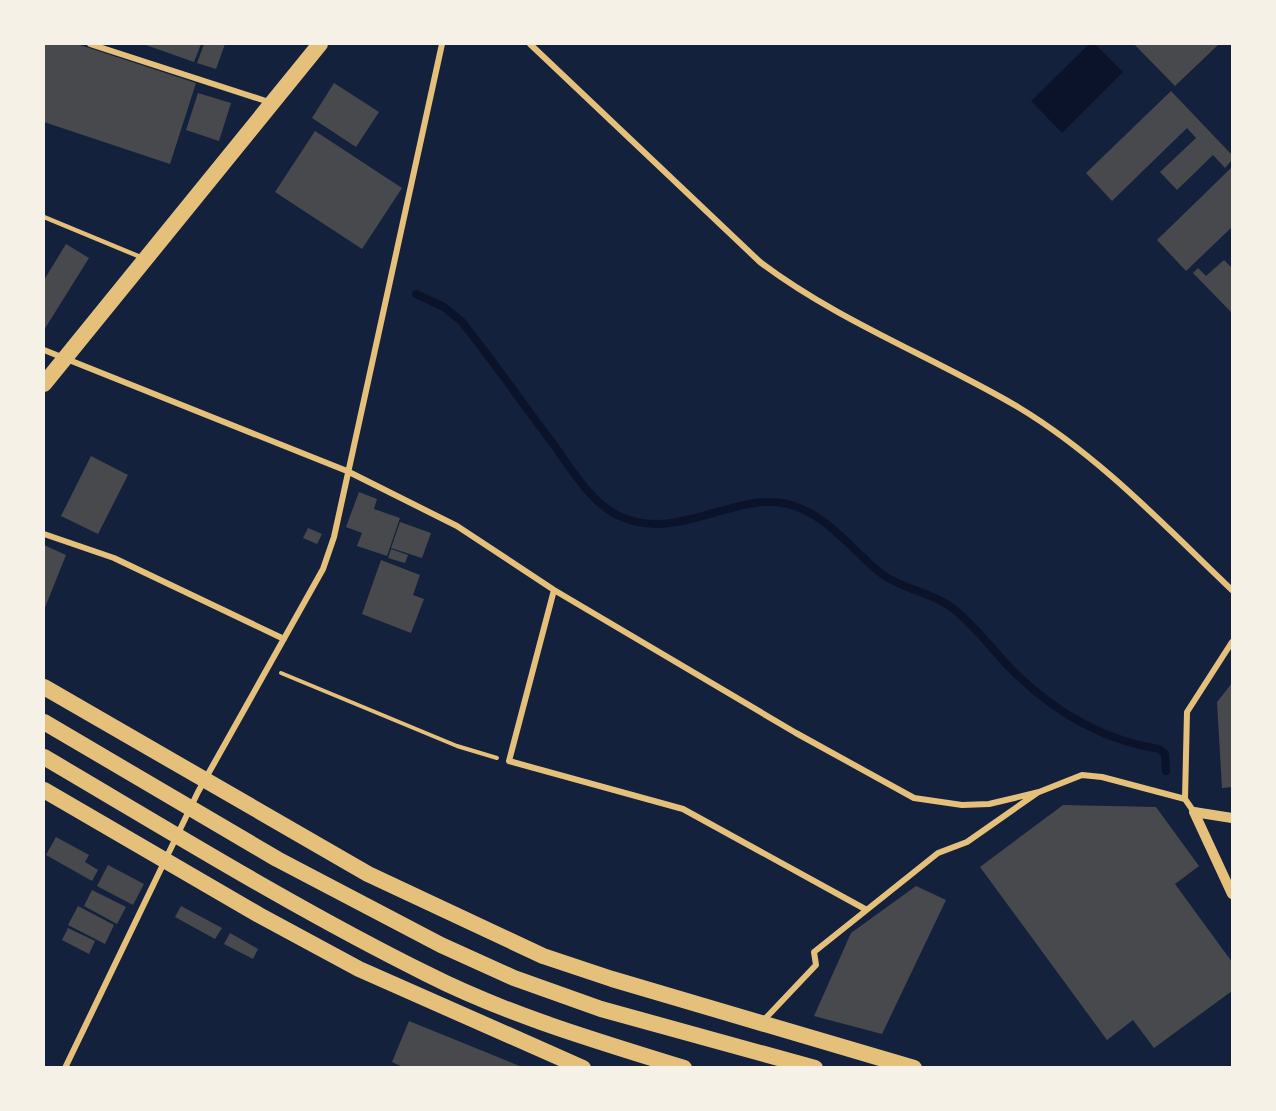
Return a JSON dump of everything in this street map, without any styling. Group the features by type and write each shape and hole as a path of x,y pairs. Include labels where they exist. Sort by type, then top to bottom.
{"highway":[{"path":"44,384 273,103 316,46"},
{"path":"44,687 368,874 543,956 612,979 914,1068"},
{"path":"44,722 312,878 441,945 514,978 601,1009 815,1068"},
{"path":"44,757 299,904 429,975 600,1042 684,1068"},
{"path":"44,790 166,862 359,969 584,1068"}],"street":[{"path":"90,44 273,103"},
{"path":"65,1068 204,781 323,568 334,537 442,44"},
{"path":"530,44 760,262 795,288 1018,408 1076,447 1233,590"},
{"path":"44,350 347,471 457,526 554,590 690,668 796,733 914,798 962,806 989,804 1039,792 1082,775 1102,777 1185,799"},
{"path":"44,534 114,558 284,639"},
{"path":"554,590 509,761 683,809 865,909"},
{"path":"1233,642 1187,712 1185,799 1194,812 1233,894"},
{"path":"761,1023 816,965 814,952 865,909 938,853 967,842 1039,792"},
{"path":"1194,812 1233,818"}],"lane":[{"path":"44,217 146,259"}],"path":[{"path":"268,668 457,746 509,761"}],"water":[{"path":"1089,44 1095,44 1123,72 1062,133 1031,101"}],"building":[{"path":"44,44 77,44 196,83 170,164 44,122"},
{"path":"143,44 201,44 194,62"},
{"path":"204,44 225,44 216,69 197,63"},
{"path":"1134,44 1219,44 1175,86"},
{"path":"334,83 379,112 356,147 312,118"},
{"path":"1171,91 1232,155 1232,160 1225,168 1213,155 1177,190 1160,172 1196,138 1187,128 1112,201 1086,173"},
{"path":"198,93 231,103 219,141 186,130"},
{"path":"315,131 402,188 362,249 275,192"},
{"path":"1232,167 1232,227 1186,271 1157,240"},
{"path":"66,244 89,258 44,330 44,280"},
{"path":"1224,260 1232,268 1232,313 1193,273 1198,268 1206,276"},
{"path":"91,456 128,475 98,534 61,516"},
{"path":"359,492 377,499 374,509 400,518 387,556 357,546 362,533 346,527"},
{"path":"400,522 431,533 422,558 391,548"},
{"path":"308,528 322,534 317,544 303,538"},
{"path":"44,545 66,555 44,610"},
{"path":"391,549 408,555 405,563 388,558"},
{"path":"381,560 420,575 413,595 424,599 411,633 362,614"},
{"path":"1232,683 1232,787 1222,788 1217,702"},
{"path":"1063,805 1156,807 1199,866 1175,884 1232,962 1232,991 1154,1048 1133,1020 1107,1040 980,867"},
{"path":"56,837 89,855 85,862 98,870 92,881 46,855"},
{"path":"108,865 144,884 133,905 97,886"},
{"path":"916,886 946,900 882,1034 814,1016 851,933"},
{"path":"92,890 126,907 117,924 84,906"},
{"path":"78,906 114,925 105,944 68,925"},
{"path":"181,906 222,928 215,939 175,917"},
{"path":"68,928 95,941 89,954 62,940"},
{"path":"230,933 258,949 253,959 224,944"},
{"path":"409,1021 522,1068 405,1068 392,1062"}],"waterway":[{"path":"416,294 444,307 462,322 582,484 599,502 617,515 641,523 665,524 757,503 780,503 802,509 833,529 887,577 937,599 955,610 971,624 1014,672 1063,712 1118,739 1159,749 1165,754 1166,771"}]}
